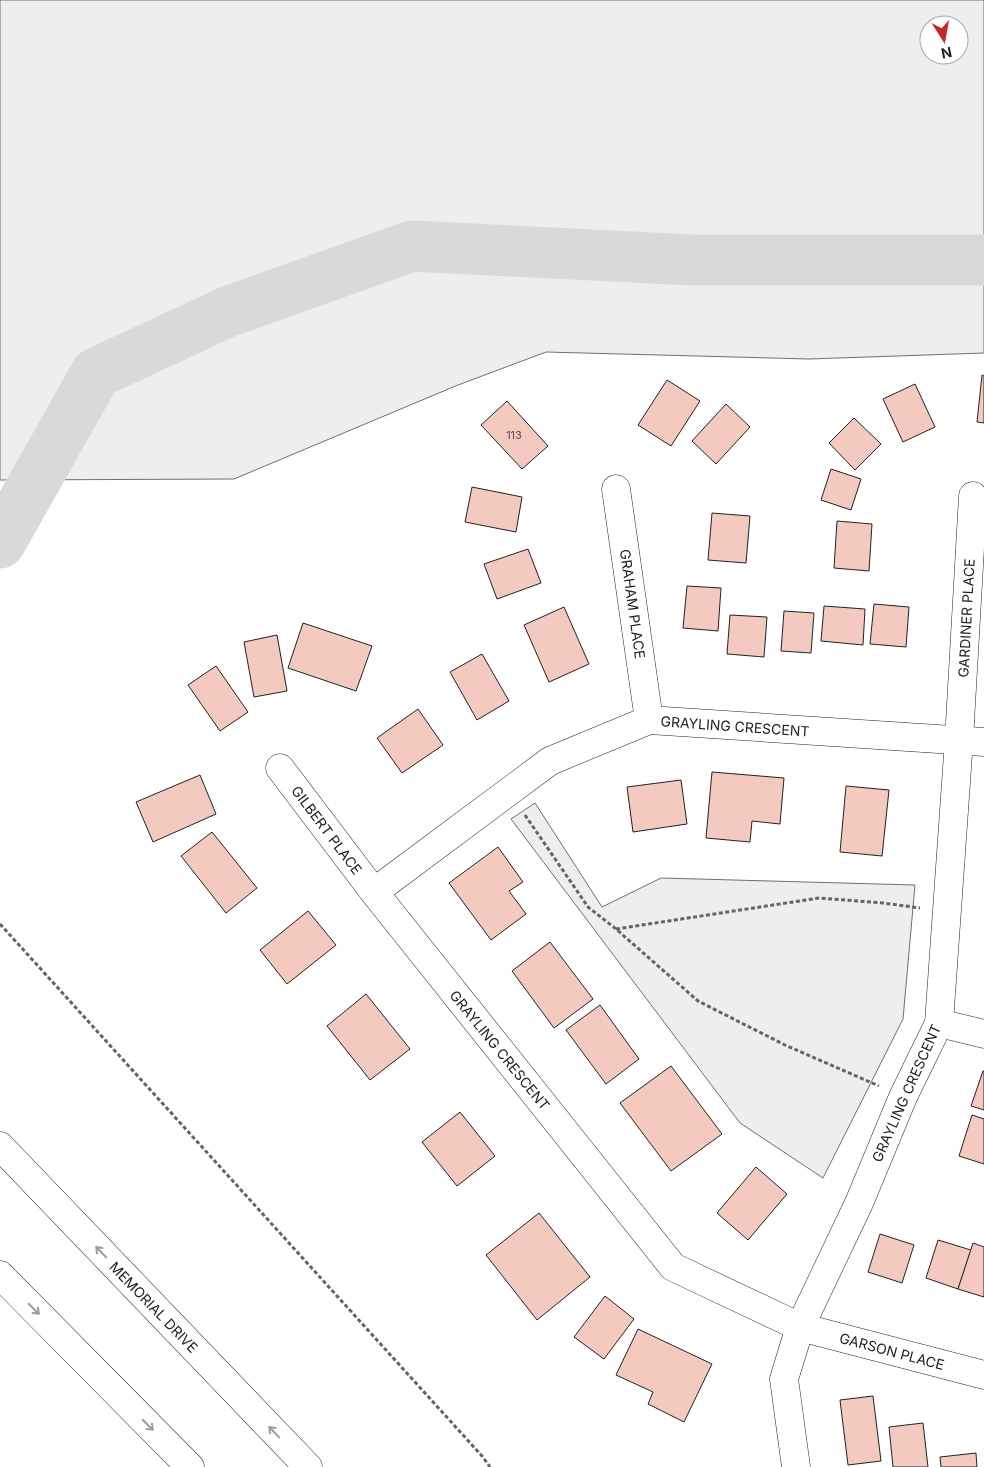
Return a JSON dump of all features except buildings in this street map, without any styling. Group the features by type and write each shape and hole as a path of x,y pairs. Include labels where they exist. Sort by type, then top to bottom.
{"main road":[{"name":"GRAHAM PLACE","path":"616,489 650,720"},
{"name":"GARDINER PLACE","path":"972,741 973,496"},
{"name":"GRAYLING CRESCENT","path":"650,720 972,741 947,912 938,1023 904,1097 860,1203 800,1327 672,1267 374,892 550,762 650,720"},
{"name":"GILBERT PLACE","path":"280,768 374,892"},
{"path":"938,1023 984,1034"},
{"name":"MEMORIAL DRIVE","path":"0,1146 308,1467"},
{"path":"0,1275 190,1467"},
{"name":"GARSON PLACE","path":"800,1327 984,1375"},
{"path":"796,1467 784,1379 800,1327"}],"path":[{"path":"509,792 588,907 616,929 698,1002 785,1045 904,1097"},
{"path":"616,929 819,898 883,903 947,912"},
{"path":"0,924 476,1449 490,1467"}],"shaded area":[{"path":"0,0 984,0 984,353 809,359 546,352 458,385 234,479 0,480"},
{"path":"535,803 602,907 661,878 915,885 903,1019 823,1178 740,1123 511,819"}],"waterway":[{"path":"0,543 96,373 227,312 412,246 692,260 984,260"}]}
